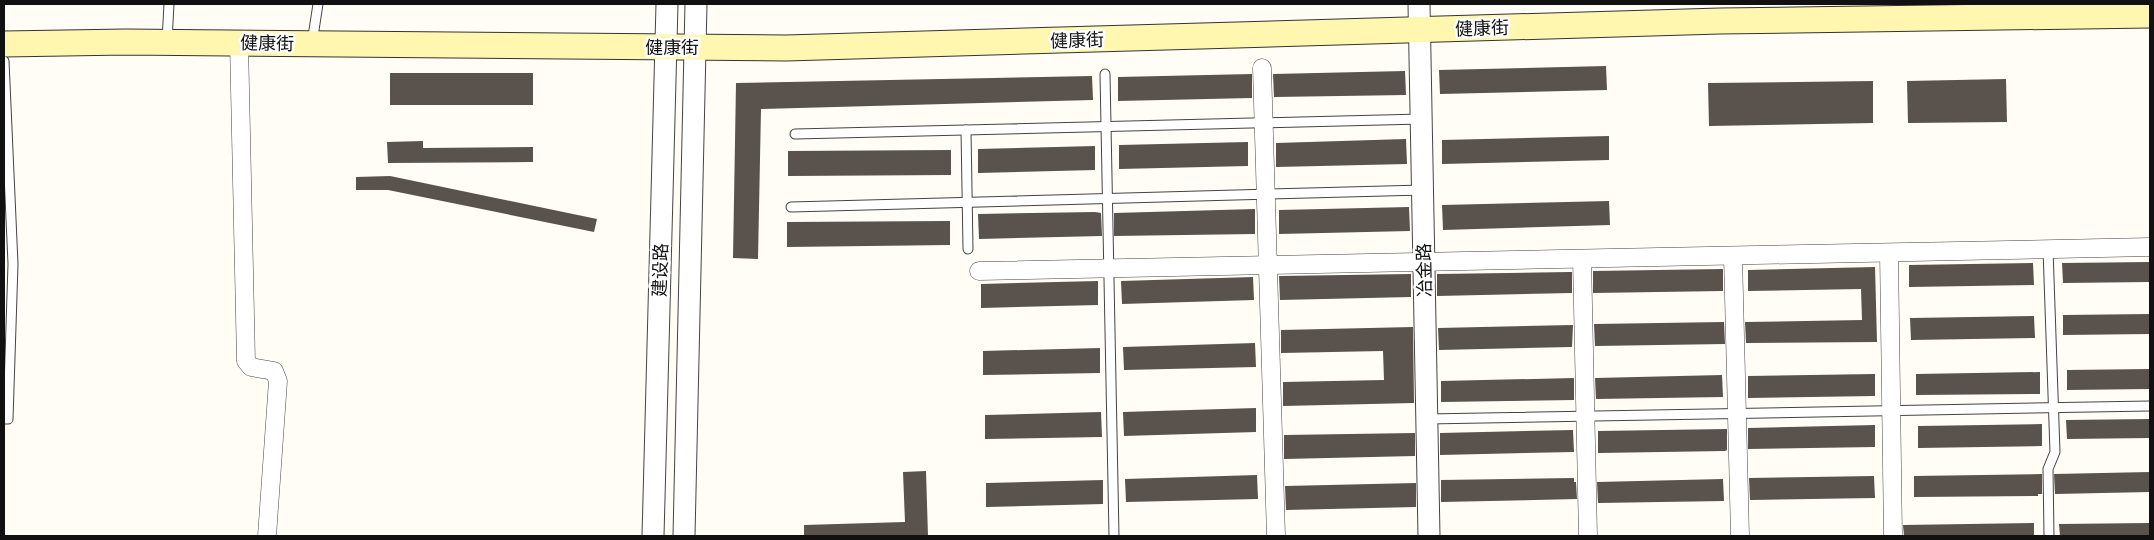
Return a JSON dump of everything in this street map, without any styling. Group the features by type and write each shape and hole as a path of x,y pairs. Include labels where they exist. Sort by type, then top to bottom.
{"main road":[{"name":"健康街","path":"4,44 167,42 786,48 1720,21 2150,16"}],"street":[{"name":"建设路","path":"653,536 667,4"},
{"name":"建设路","path":"684,536 696,4"},
{"name":"冶金路","path":"1419,4 1429,536"},
{"path":"239,43 246,361 251,367 274,371 278,381 267,536"},
{"path":"1262,68 1276,536"},
{"path":"979,271 2150,247"},
{"path":"1889,253 1893,536"},
{"path":"1733,256 1740,536"},
{"path":"1582,259 1588,536"}],"lane":[{"path":"167,42 169,4"},
{"path":"312,44 318,4"},
{"path":"4,61 13,264 8,419 4,419"},
{"path":"1105,74 1114,536"},
{"path":"795,134 1422,119"},
{"path":"966,130 968,249"},
{"path":"791,208 1423,190"},
{"path":"2048,249 2055,452 2048,469 2049,536"},
{"path":"1427,419 2150,406"}],"building":[{"path":"1606,66 1607,90 1440,94 1439,70"},
{"path":"1405,71 1406,95 1274,97 1273,74"},
{"path":"390,73 533,73 533,105 390,105"},
{"path":"1252,74 1252,98 1118,101 1118,77"},
{"path":"1092,76 1093,100 761,109 758,259 733,258 736,83"},
{"path":"2006,79 2007,122 1908,123 1907,81"},
{"path":"1873,81 1873,123 1709,126 1708,83"},
{"path":"1609,136 1609,160 1442,164 1442,140"},
{"path":"1406,139 1407,164 1276,167 1276,143"},
{"path":"423,141 423,148 533,147 533,162 388,163 387,142"},
{"path":"1248,142 1248,166 1119,169 1119,145"},
{"path":"1095,146 1095,170 978,173 978,149"},
{"path":"951,150 951,175 788,176 788,151"},
{"path":"390,176 597,219 594,232 388,190 356,190 356,177"},
{"path":"1609,201 1610,225 1443,230 1442,205"},
{"path":"1409,207 1410,231 1279,234 1279,210"},
{"path":"1255,209 1255,234 1114,236 1114,213"},
{"path":"1101,213 1102,236 979,239 978,214"},
{"path":"950,221 950,245 787,247 787,222"},
{"path":"2150,262 2150,282 2063,283 2062,263"},
{"path":"2033,263 2034,285 1909,287 1909,265"},
{"path":"1875,267 1877,342 1746,343 1745,322 1862,320 1861,289 1748,291 1748,270"},
{"path":"1723,269 1723,291 1593,293 1593,271"},
{"path":"1572,272 1572,293 1437,296 1437,274"},
{"path":"1411,274 1411,297 1280,300 1279,276"},
{"path":"1253,277 1254,300 1122,304 1121,281"},
{"path":"1098,281 1098,305 981,308 981,284"},
{"path":"2150,314 2150,334 2063,335 2063,315"},
{"path":"2034,316 2035,338 1911,340 1910,318"},
{"path":"1724,322 1725,344 1595,346 1594,324"},
{"path":"1573,325 1572,347 1439,350 1438,328"},
{"path":"1413,327 1414,403 1283,406 1283,382 1384,380 1383,351 1281,353 1281,330"},
{"path":"1255,343 1256,367 1124,370 1123,347"},
{"path":"1100,348 1100,373 983,375 983,351"},
{"path":"2150,369 2150,389 2067,390 2067,370"},
{"path":"2040,372 2040,394 1916,395 1916,374"},
{"path":"1875,374 1875,396 1748,398 1748,376"},
{"path":"1722,375 1723,397 1596,399 1595,378"},
{"path":"1574,378 1574,400 1441,402 1441,381"},
{"path":"1256,408 1256,432 1124,436 1123,412"},
{"path":"1101,412 1102,437 985,439 985,415"},
{"path":"2150,419 2150,438 2067,439 2066,420"},
{"path":"2042,424 2042,446 1918,448 1918,426"},
{"path":"1875,425 1875,447 1748,449 1748,428"},
{"path":"1727,429 1727,450 1725,451 1598,453 1598,431"},
{"path":"1573,430 1574,452 1440,455 1440,433"},
{"path":"1415,433 1415,456 1284,459 1284,435"},
{"path":"926,471 928,536 804,536 804,525 905,522 903,472"},
{"path":"2150,472 2150,492 2055,494 2054,474"},
{"path":"2042,474 2042,494 2038,494 2038,496 1914,497 1914,476"},
{"path":"1257,475 1258,499 1126,502 1125,479"},
{"path":"1874,476 1875,498 1750,500 1749,478"},
{"path":"1574,478 1577,499 1441,502 1441,480"},
{"path":"1723,479 1724,501 1598,503 1597,482"},
{"path":"1103,480 1103,504 986,507 986,483"},
{"path":"1416,483 1416,507 1286,510 1285,486"},
{"path":"2034,523 2034,536 1904,536 1903,525"},
{"path":"2150,523 2150,536 2060,536 2059,524"}]}
